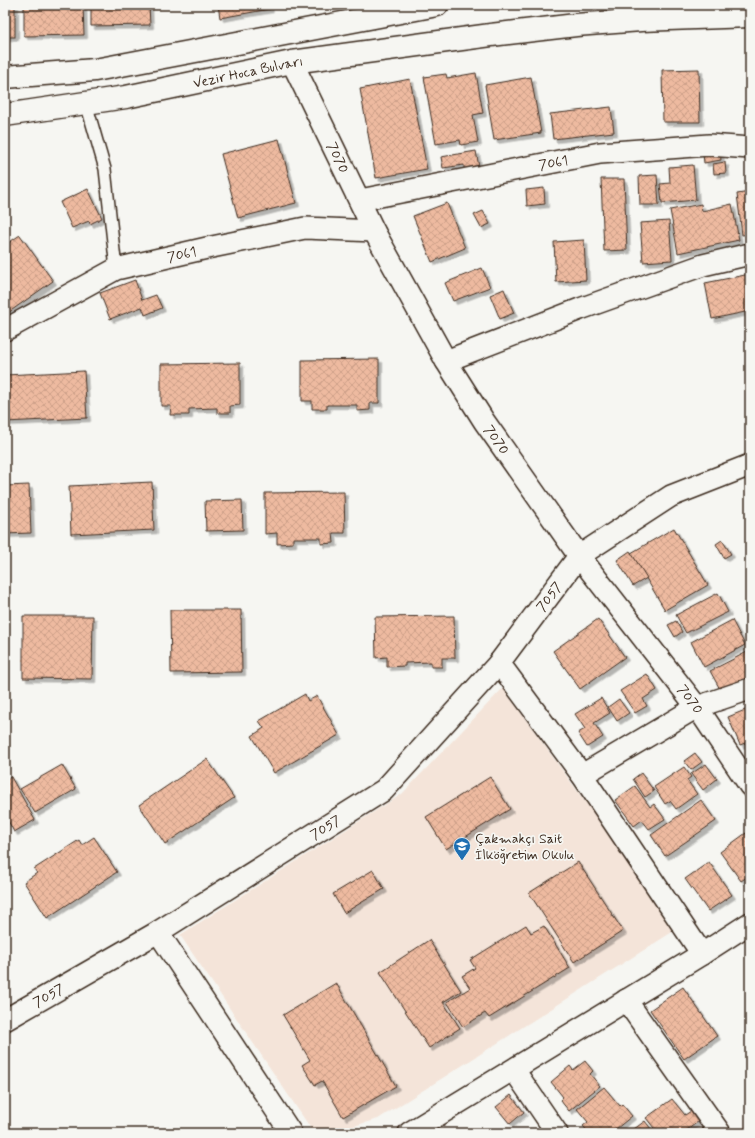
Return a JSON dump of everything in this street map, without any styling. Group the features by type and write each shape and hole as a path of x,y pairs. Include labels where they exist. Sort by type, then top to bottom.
{"main road":[{"path":"5,77 95,70 438,5"},
{"name":"Vezir Hoca Bulvarı","path":"5,115 126,97 292,62 491,35 634,20 750,16"}],"street":[{"name":"7070","path":"292,62 374,231 446,361 484,421 579,556 697,707 750,786"},
{"name":"7061","path":"360,200 600,153 709,145 750,148"},
{"name":"7061","path":"5,330 116,269 207,248 305,228 374,231"},
{"path":"446,361 580,309 703,265 750,254"},
{"path":"579,556 671,496 750,465"},
{"name":"7057","path":"5,1020 158,932 384,790 499,663 579,556"},
{"path":"499,663 582,775 702,954"},
{"path":"582,775 697,707 750,688"},
{"path":"409,1133 514,1070 750,923"},
{"path":"158,932 291,1133"},
{"path":"626,1000 720,1133"},
{"path":"514,1070 558,1133"}],"lane":[{"path":"86,103 105,169 116,269"}],"shaded area":[{"name":"Çakmakçı Sait İlköğretim Okulu","path":"503,688 677,929 378,1119 329,1133 314,1133 180,935 402,794"}],"building":[{"path":"5,5 15,5 15,37 5,37"},
{"path":"24,5 83,5 84,35 24,36"},
{"path":"91,5 149,5 150,25 91,26"},
{"path":"218,5 269,5 270,9 220,18"},
{"path":"699,69 700,122 663,122 662,70"},
{"path":"476,73 483,113 473,115 478,142 461,145 460,140 436,144 424,77 446,74 447,78"},
{"path":"531,77 541,133 494,140 485,85"},
{"path":"410,79 427,169 376,178 360,89"},
{"path":"611,107 614,132 553,139 550,114"},
{"path":"279,139 296,203 238,218 221,154"},
{"path":"476,151 479,167 464,169 464,165 443,168 441,157"},
{"path":"720,151 721,160 704,163 703,154"},
{"path":"725,162 726,173 714,174 713,164"},
{"path":"693,165 696,200 662,203 660,184 670,183 669,167"},
{"path":"657,175 659,205 640,205 639,176"},
{"path":"601,179 624,179 627,250 604,251"},
{"path":"544,188 545,204 527,206 526,190"},
{"path":"88,189 102,218 90,224 89,221 72,228 60,202"},
{"path":"750,192 750,234 742,235 737,194"},
{"path":"447,203 465,248 432,262 413,216"},
{"path":"701,204 702,211 732,204 739,240 678,253 670,210"},
{"path":"483,211 490,224 481,228 474,215"},
{"path":"669,221 672,260 643,262 640,223"},
{"path":"20,235 53,281 5,315 5,245"},
{"path":"584,240 586,280 556,282 554,242"},
{"path":"482,268 490,287 453,301 445,283"},
{"path":"750,274 750,311 712,319 705,283"},
{"path":"135,280 142,300 156,295 162,308 145,315 142,307 110,319 100,293"},
{"path":"504,289 514,313 500,319 490,295"},
{"path":"379,359 379,403 370,403 370,410 357,411 357,405 327,405 327,409 312,409 312,401 302,401 302,360"},
{"path":"240,363 240,405 230,406 230,413 217,413 217,408 189,409 189,415 170,415 171,406 161,406 161,364"},
{"path":"84,371 87,418 5,422 5,375"},
{"path":"152,482 154,530 71,534 69,486"},
{"path":"29,485 31,533 5,534 5,486"},
{"path":"344,492 345,533 333,533 334,543 321,544 321,538 293,538 293,543 277,544 277,533 265,534 265,493"},
{"path":"242,500 243,530 206,531 205,501"},
{"path":"674,528 708,585 665,610 631,553"},
{"path":"722,540 731,554 724,558 716,544"},
{"path":"630,551 647,578 633,586 617,560"},
{"path":"718,593 728,612 686,633 676,615"},
{"path":"170,610 241,610 242,672 171,673"},
{"path":"23,616 93,616 92,679 23,678"},
{"path":"454,616 455,658 442,658 442,667 431,667 431,662 405,663 405,666 387,667 387,657 376,658 375,617"},
{"path":"598,619 625,657 580,689 553,651"},
{"path":"732,620 745,645 704,667 691,642"},
{"path":"676,621 682,632 675,637 668,625"},
{"path":"747,652 750,658 750,676 721,691 710,671"},
{"path":"647,674 657,690 643,699 647,706 635,713 620,691"},
{"path":"305,694 308,701 317,696 339,735 274,773 252,736 264,728 259,721"},
{"path":"601,698 610,713 594,723 603,737 587,747 578,733 585,729 575,714"},
{"path":"619,699 629,713 617,721 608,707"},
{"path":"750,708 750,741 740,745 728,717"},
{"path":"695,753 702,762 691,770 684,761"},
{"path":"207,759 234,798 165,844 139,805"},
{"path":"706,764 717,779 703,790 691,774"},
{"path":"62,765 76,789 35,813 20,789"},
{"path":"684,767 691,777 687,780 697,794 676,809 670,801 665,804 654,787"},
{"path":"641,773 654,791 645,797 633,779"},
{"path":"11,777 35,820 14,832 5,815 5,780"},
{"path":"490,777 510,809 446,849 426,817"},
{"path":"635,786 650,807 654,804 665,819 649,829 642,820 634,826 615,800"},
{"path":"701,800 716,821 665,856 651,835"},
{"path":"746,833 750,839 750,875 741,881 720,852"},
{"path":"94,837 117,872 47,918 24,882 37,873 34,869 79,840 82,845"},
{"path":"578,862 623,931 574,962 529,893"},
{"path":"709,862 732,895 708,911 685,879"},
{"path":"373,870 384,889 344,913 333,894"},
{"path":"526,925 531,933 544,926 570,968 489,1018 485,1013 463,1027 447,1002 470,988 462,976 475,968 470,960"},
{"path":"429,940 461,991 443,1002 460,1028 429,1048 380,972"},
{"path":"336,983 396,1086 343,1117 322,1081 315,1085 302,1065 310,1060 283,1015"},
{"path":"683,987 717,1036 684,1059 650,1010"},
{"path":"585,1061 593,1071 590,1074 600,1086 569,1111 560,1100 563,1097 551,1082 570,1066 573,1070"},
{"path":"604,1087 620,1106 622,1104 632,1116 611,1133 589,1133 583,1126 588,1122 577,1109"},
{"path":"511,1095 524,1112 510,1124 496,1107"},
{"path":"672,1099 685,1115 691,1111 699,1121 683,1133 658,1133 646,1118"},
{"path":"645,1121 654,1133 637,1133 634,1129"}],"place":[{"name":"Çakmakçı Sait İlköğretim Okulu","path":"462,861"}]}
